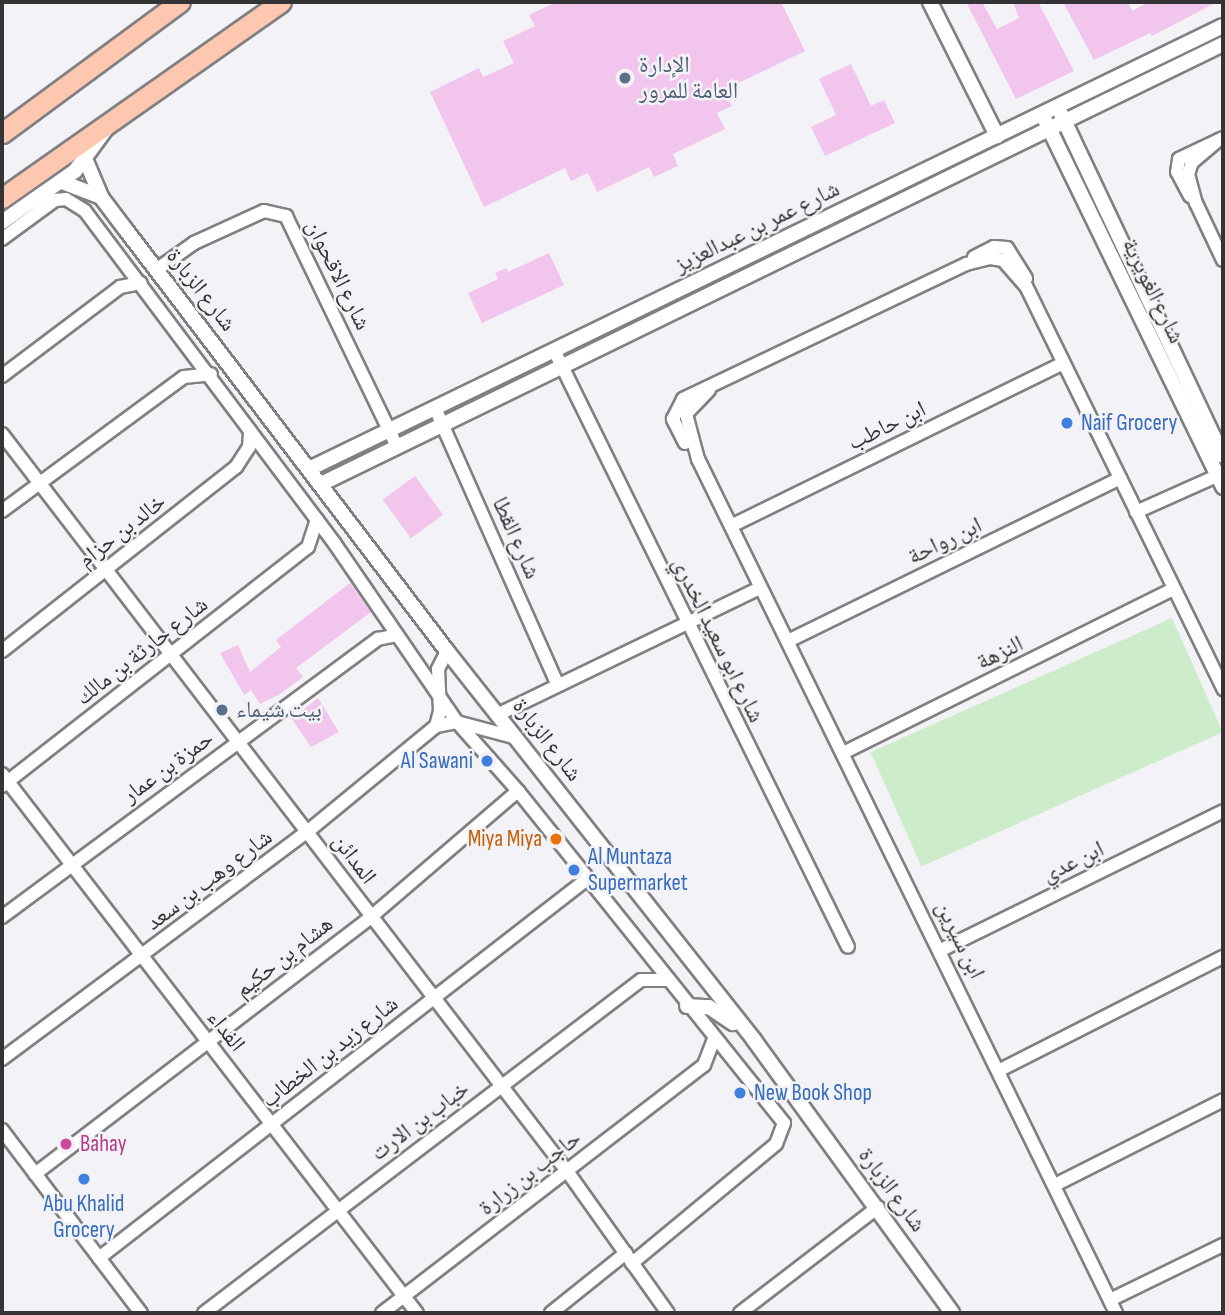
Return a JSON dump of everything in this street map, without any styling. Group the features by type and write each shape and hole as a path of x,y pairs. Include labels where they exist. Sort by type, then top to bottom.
{"main road":[{"path":"2,133 180,2"},
{"path":"2,198 117,113 281,2"}],"street":[{"path":"930,2 997,136"},
{"name":"شارع عمر بن عبدالعزيز","path":"311,468 1223,26"},
{"name":"شارع عمر بن عبدالعزيز","path":"323,483 1223,44"},
{"name":"شارع الغويرية","path":"1058,107 1223,456"},
{"path":"2,222 35,195 62,182 86,161 117,113"},
{"name":"شارع الغويرية","path":"1042,114 1221,479"},
{"path":"1219,141 1190,166 1196,203 1223,260"},
{"name":"شارع الزبارة","path":"86,161 101,197 323,483 447,651 754,1040 878,1207 952,1313"},
{"path":"62,182 101,197"},
{"name":"شارع الزبارة","path":"2,239 46,204 65,199 85,211 191,347 317,519 457,722 518,791 687,1006 784,1123 776,1144 629,1258"},
{"name":"شارع الاقحوان","path":"156,270 194,243 264,211 286,216 397,447"},
{"name":"ابن سيرين","path":"1116,1313 942,950 698,459 686,414 709,390 966,264 994,247 1007,248 1017,258 1026,286 1223,689"},
{"path":"2,376 120,287 141,283"},
{"path":"2,511 184,377 191,363 191,347"},
{"name":"شارع ابو سعيد الخدري","path":"554,350 686,624 848,947"},
{"name":"ابن حاطب","path":"731,526 1063,363"},
{"path":"184,377 211,374"},
{"name":"شارع القطا","path":"435,408 558,685"},
{"name":"خالد بن حزام","path":"2,651 242,461 250,431"},
{"name":"المدائن","path":"2,434 567,1171 668,1313"},
{"name":"ابن رواحة","path":"788,641 1120,478"},
{"path":"1136,512 1221,479"},
{"path":"317,519 308,547 335,544"},
{"name":"شارع حارثة بن مالك","path":"4,781 172,656 308,547"},
{"path":"499,714 760,588"},
{"name":"النزهة","path":"843,754 1174,589"},
{"name":"حمزة بن عمار","path":"2,917 378,639 397,635"},
{"path":"436,726 438,669 447,651"},
{"name":"شارع وهب بن سعد","path":"2,1059 307,832 436,726 457,722 517,738"},
{"name":"الفداء","path":"4,781 72,865 417,1313"},
{"name":"هشام بن حكيم","path":"35,1174 372,916 518,791"},
{"name":"ابن عدي","path":"942,950 1223,811"},
{"name":"شارع زيد بن الخطاب","path":"99,1258 587,879"},
{"path":"1000,1070 1223,957"},
{"name":"خباب بن الارت","path":"205,1313 641,980 667,980"},
{"path":"687,1006 720,1012 754,1040"},
{"path":"704,1065 714,1039"},
{"name":"حاجب بن زرارة","path":"382,1313 704,1065 733,1061"},
{"path":"1055,1185 1223,1100"},
{"path":"2,1130 141,1313"},
{"path":"740,1313 878,1207"},
{"path":"1110,1300 1223,1245"},
{"path":"551,1313 629,1258"}],"green space":[{"path":"1172,618 1223,732 921,866 871,752"}],"building":[{"path":"556,2 781,2 805,51 724,90 732,106 717,113 725,129 673,154 678,166 654,177 649,167 597,192 588,173 571,181 565,168 484,207 430,92 479,68 483,77 514,63 503,41 535,26 529,15"},
{"path":"966,2 982,2 997,29 1019,18 1013,2 1038,2 1074,71 1016,99"},
{"path":"1063,2 1128,2 1132,11 1149,2 1217,2 1152,36 1150,33 1094,60"},
{"path":"851,64 871,106 884,100 895,123 825,156 811,127 836,115 819,79"},
{"path":"549,253 564,285 482,323 468,293 498,279 495,273 506,268 508,272"},
{"path":"415,476 443,515 411,538 383,500"},
{"path":"350,583 371,612 296,668 303,677 280,694 260,704 251,690 244,695 220,653 238,645 250,672 281,647 276,640"},
{"path":"318,698 339,732 311,747 292,719"}],"place":[{"name":"الإدارة العامة للمرور","path":"625,78"},
{"name":"Naif Grocery","path":"1067,423"},
{"name":"بيت شيماء","path":"222,710"},
{"name":"Al Sawani","path":"487,761"},
{"name":"Miya Miya","path":"556,839"},
{"name":"Al Muntaza Supermarket","path":"574,870"},
{"name":"New Book Shop","path":"740,1093"},
{"name":"Bahay","path":"66,1144"},
{"name":"Abu Khalid Grocery","path":"84,1179"}]}
